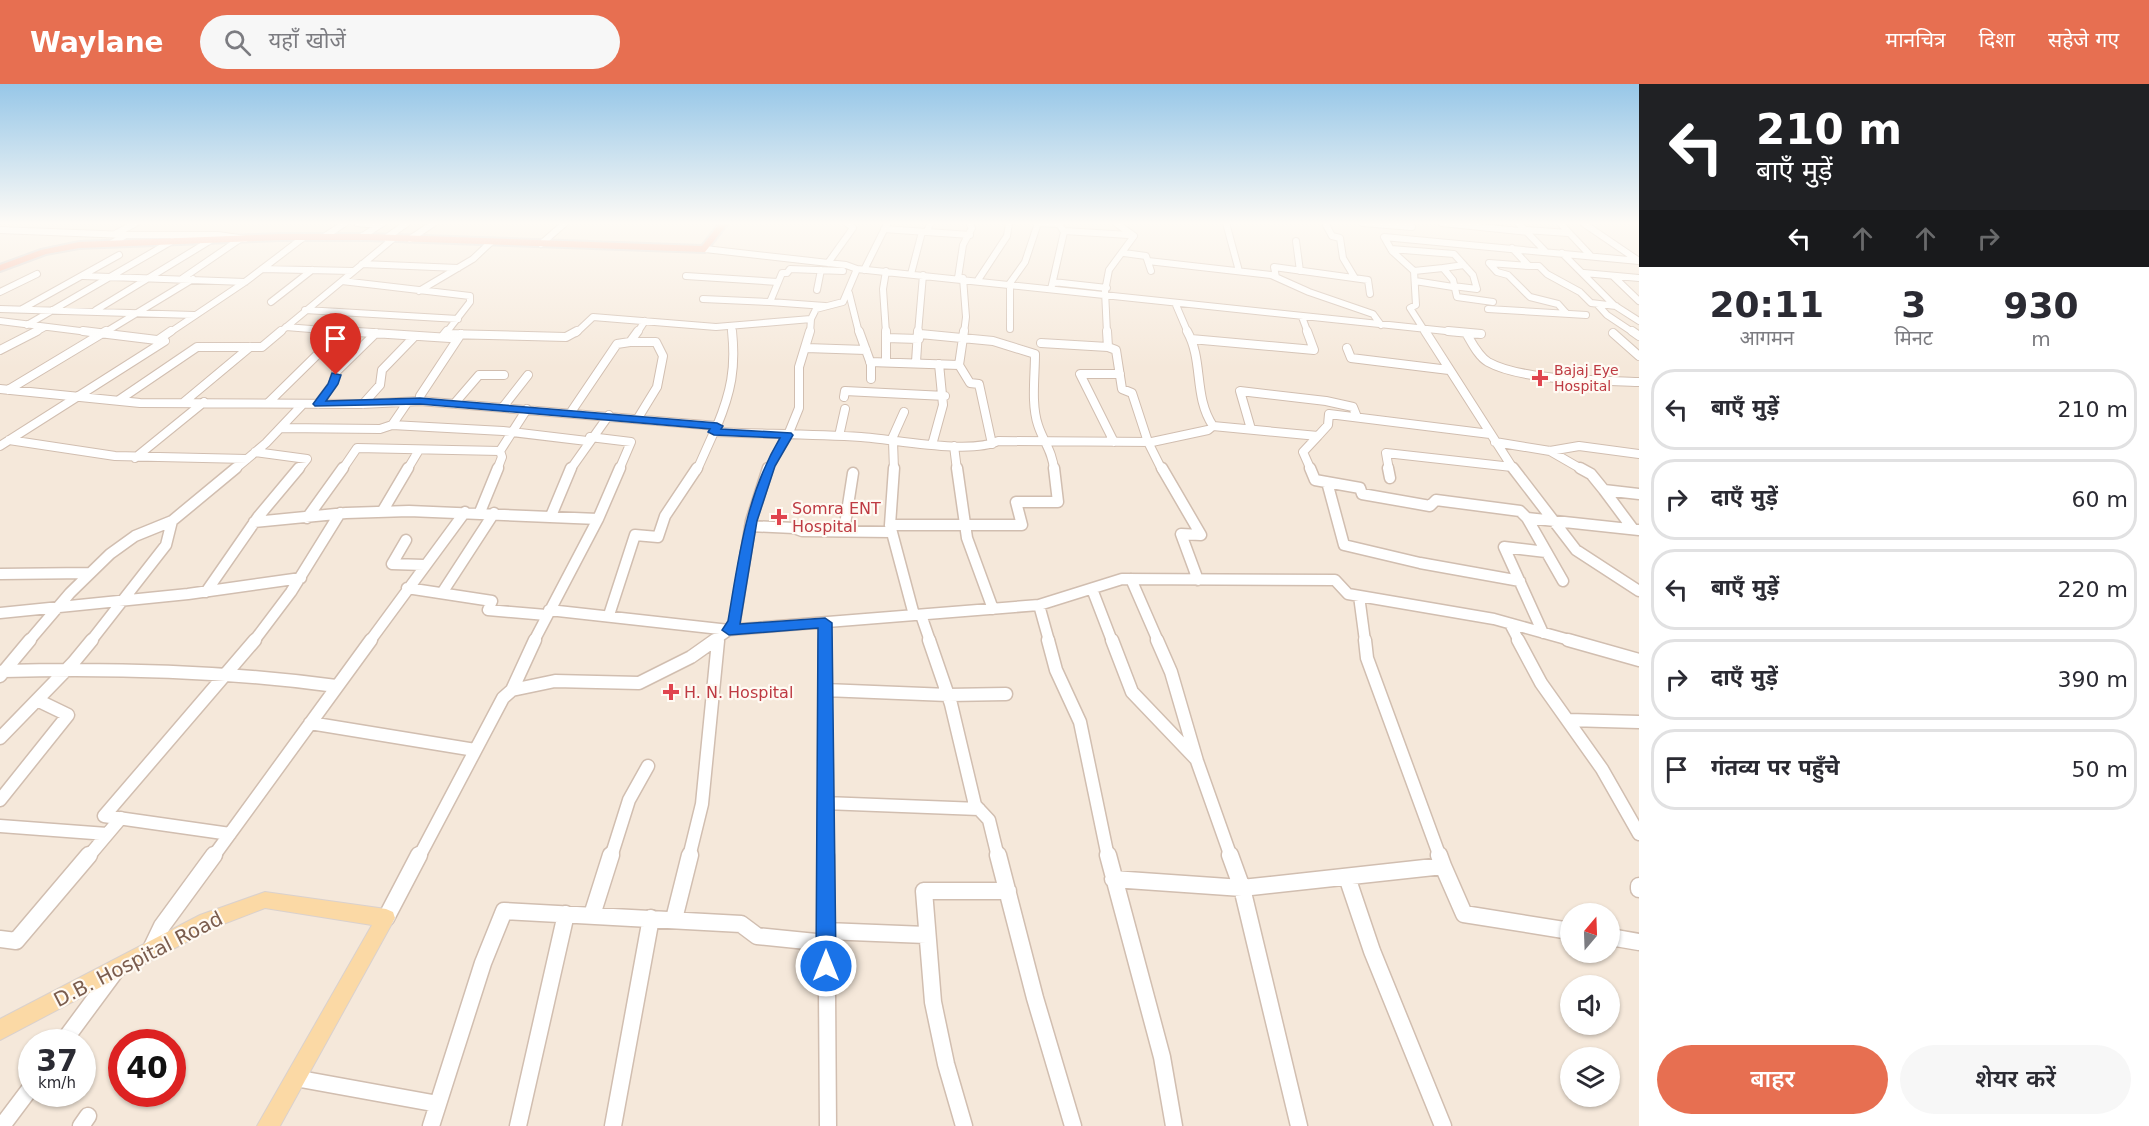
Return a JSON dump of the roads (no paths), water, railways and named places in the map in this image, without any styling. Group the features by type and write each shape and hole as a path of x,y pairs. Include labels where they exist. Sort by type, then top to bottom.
{"main road":[{"name":"D.B. Hospital Road","path":"0,1030 207,921 265,900 386,918"},
{"path":"268,1126 386,918"}],"street":[{"path":"0,321 90,272"},
{"path":"27,325 120,272"},
{"path":"94,311 162,272"},
{"path":"183,278 193,272"},
{"path":"158,340 259,272"},
{"path":"271,302 310,272"},
{"path":"119,400 197,347 262,347 352,272"},
{"path":"419,291 452,272"},
{"path":"770,303 782,273 788,272"},
{"path":"817,290 822,272"},
{"path":"512,690 555,681 639,683 691,657 718,641 729,630 735,621 750,526 769,466 788,435 799,408 799,367 806,348 811,319 816,309 843,302 858,272"},
{"path":"881,272 1010,283 1107,288"},
{"path":"886,272 883,289 886,303 886,362"},
{"path":"961,272 966,317 959,364 970,383 979,384 992,444"},
{"path":"978,280 984,272"},
{"path":"1010,329 1010,283 1018,272"},
{"path":"1052,286 1055,272"},
{"path":"1108,347 1106,297 1111,272"},
{"path":"1243,272 1276,277 1309,292 1373,314 1381,325"},
{"path":"1275,272 1276,277"},
{"path":"1305,272 1368,280 1370,294"},
{"path":"1351,272 1355,278"},
{"path":"1414,272 1416,305 1410,308 1512,467 1576,550 1639,591"},
{"path":"1446,272 1453,280 1457,297 1493,302"},
{"path":"1415,281 1477,290 1470,272"},
{"path":"1497,272 1508,275 1530,297 1558,304 1566,313"},
{"path":"1545,272 1581,292 1591,303 1639,311"},
{"path":"1584,273 1639,279"},
{"path":"1584,273 1619,308 1639,321"},
{"path":"0,292 37,274"},
{"path":"916,362 923,275"},
{"path":"83,276 245,282"},
{"path":"686,276 778,282"},
{"path":"1613,276 1639,301"},
{"path":"0,395 4,389 102,335 193,279"},
{"path":"342,281 470,296 470,302 444,336"},
{"path":"1052,286 1106,297 1176,305 1481,334"},
{"path":"724,301 729,290"},
{"path":"849,293 853,316 870,362 871,379"},
{"path":"703,299 828,306"},
{"path":"1597,304 1607,315 1639,336"},
{"path":"1176,305 1178,320 1191,339 1202,411 1213,426"},
{"path":"0,309 194,315"},
{"path":"1488,309 1586,315"},
{"path":"305,310 458,319"},
{"path":"286,327 337,329 413,338 566,337 573,335 594,317 731,326 811,319"},
{"path":"1191,339 1314,351 1302,317"},
{"path":"0,321 165,341 0,446"},
{"path":"630,342 645,321"},
{"path":"609,615 635,534 658,537 665,516 696,471 716,429 728,400 735,361 731,326"},
{"path":"0,350 45,327"},
{"path":"268,403 323,349 337,329"},
{"path":"318,404 333,384 336,372 376,333"},
{"path":"1466,333 1485,361 1491,364 1523,371 1635,382 1639,392"},
{"path":"1613,333 1639,356"},
{"path":"420,401 420,396 441,368 459,336"},
{"path":"363,404 380,385 382,370 413,338"},
{"path":"750,526 795,528 802,531 844,531 965,524 1023,525 1016,502 1058,502 1053,456 1044,442 1035,411 1035,354 993,341 963,338 886,338"},
{"path":"571,412 617,344 656,342 663,356 657,387 638,418"},
{"path":"1041,342 1108,347 1116,350 1122,389 1132,393 1148,442 1173,490 1202,535 1181,534 1198,579"},
{"path":"0,344 11,345"},
{"path":"184,402 250,347"},
{"path":"806,348 866,350"},
{"path":"1347,348 1351,358 1449,370"},
{"path":"870,362 959,364"},
{"path":"932,444 943,414 945,396 939,364"},
{"path":"1114,442 1080,374 1120,374"},
{"path":"454,404 479,375 504,375"},
{"path":"503,407 528,375"},
{"path":"4,389 119,400 184,402 363,404 420,401 609,415 716,429 954,446 992,444 998,441 1148,442 1208,430 1213,426 1318,436"},
{"path":"844,397 845,391 945,396"},
{"path":"1251,429 1240,391 1326,401 1353,407 1357,417"},
{"path":"135,458 204,402"},
{"path":"392,425 407,403"},
{"path":"2,674 59,605 89,573 135,536 172,521 251,455 303,404"},
{"path":"480,512 502,457 500,451 527,409"},
{"path":"839,436 845,409"},
{"path":"904,412 892,441 894,464 891,528 917,615 948,695 968,766 975,804 989,820 1035,998 1073,1126"},
{"path":"1563,581 1527,518 1520,511 1436,500 1430,506 1362,494 1360,488 1315,480 1303,452 1328,425 1329,414 1493,438 1550,451 1591,474 1636,530"},
{"path":"551,516 573,463 609,415"},
{"path":"281,428 380,429 392,425 503,431 510,434 631,442 598,519 547,612 512,690 503,698 386,918"},
{"path":"0,439 135,458 251,455 307,459 254,522 206,592"},
{"path":"954,446 967,538 993,609"},
{"path":"1550,451 1579,446 1639,454"},
{"path":"307,518 357,448 500,451"},
{"path":"382,512 419,450"},
{"path":"1390,478 1386,453 1512,467"},
{"path":"844,531 853,473"},
{"path":"1327,482 1344,545 1420,563 1520,581"},
{"path":"1604,490 1639,494"},
{"path":"254,522 340,513 382,512 480,512 598,519"},
{"path":"151,949 162,926 407,588 465,512"},
{"path":"230,834 104,816 140,770 226,674 301,578 340,513"},
{"path":"442,593 494,513"},
{"path":"1527,518 1636,530"},
{"path":"0,738 67,669 124,600 166,545 172,521"},
{"path":"406,540 392,564 424,566"},
{"path":"1543,633 1504,547 1546,552"},
{"path":"0,574 89,573"},
{"path":"0,613 59,605 206,592 301,578"},
{"path":"407,588 492,601 488,610 609,615 729,630 1039,605 1122,579 1335,580 1348,594 1510,624 1639,660"},
{"path":"1131,579 1171,672 1197,761 1242,888 1299,1126"},
{"path":"1092,588 1132,692 1197,761"},
{"path":"1359,596 1367,658 1443,866 1464,914 1560,929"},
{"path":"1039,605 1056,670 1080,722 1113,879 1162,1057 1174,1126"},
{"path":"825,623 828,1126"},
{"path":"1510,624 1541,683 1569,720 1639,832"},
{"path":"674,919 702,804 718,641"},
{"path":"2,674 67,669 226,674 336,686"},
{"path":"825,690 948,695 1006,694"},
{"path":"0,800 68,715 37,700"},
{"path":"1569,720 1639,722"},
{"path":"310,723 476,750"},
{"path":"591,915 629,800 648,766"},
{"path":"825,803 979,809"},
{"path":"0,939 16,941 121,818"},
{"path":"0,826 107,834"},
{"path":"1113,879 1242,888 1443,866"},
{"path":"1347,877 1372,951 1443,1126"},
{"path":"964,1126 946,1064 933,1002 924,891 1008,891"},
{"path":"431,1126 483,963 504,910 741,924 757,936 926,935"},
{"path":"518,1126 566,914"},
{"path":"614,1126 651,918"},
{"path":"1620,939 1639,942"},
{"path":"73,1029 119,966"},
{"path":"296,1078 438,1104"},
{"path":"2,1126 18,1105"}],"place":[{"name":"Bajaj Eye Hospital","path":"1540,378"},
{"name":"Somra ENT Hospital","path":"779,517"},
{"name":"H. N. Hospital","path":"671,692"}]}
